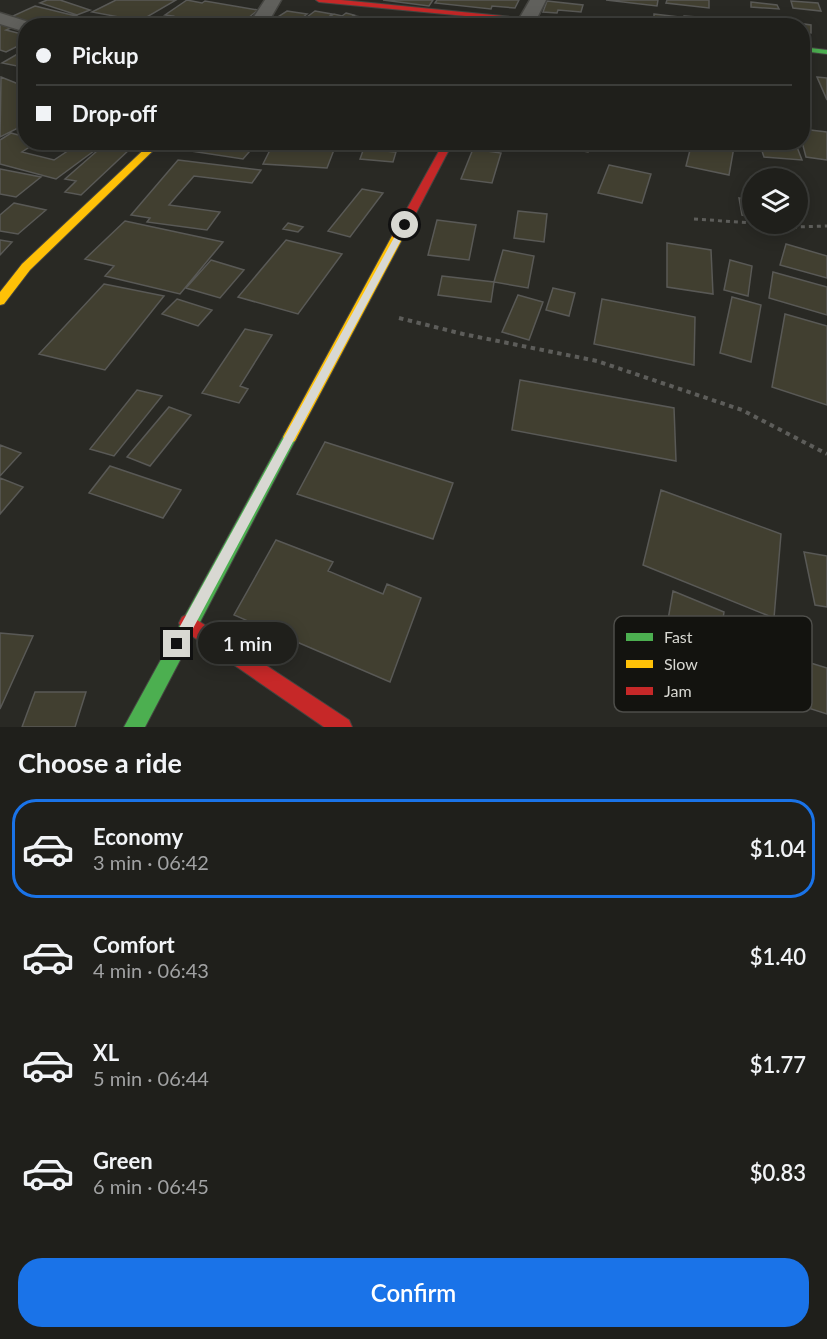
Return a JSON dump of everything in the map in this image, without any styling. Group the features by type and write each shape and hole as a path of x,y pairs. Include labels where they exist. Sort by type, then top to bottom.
{"street":[{"path":"262,18 273,0"},
{"path":"319,0 488,18"},
{"path":"528,18 538,0"},
{"path":"0,18 18,24"},
{"path":"810,50 827,52"},
{"path":"0,301 26,267 150,150"},
{"path":"134,727 445,150"},
{"path":"189,623 342,727"}],"path":[{"path":"694,219 742,222"},
{"path":"808,227 827,226"},
{"path":"360,308 463,334 597,361 742,410 827,454"}],"building":[{"path":"47,0 60,0 90,10 77,15 40,3"},
{"path":"116,0 176,0 145,18 124,18 92,12"},
{"path":"187,0 258,10 248,18 170,18 173,16 165,15"},
{"path":"383,0 433,0 429,6"},
{"path":"437,0 519,0 515,8 492,6 491,9 435,3"},
{"path":"606,0 658,0 657,6"},
{"path":"667,0 709,0 709,8 666,3"},
{"path":"547,1 583,5 581,12 558,10 557,13 543,12"},
{"path":"791,1 818,3 821,11 793,8"},
{"path":"751,2 777,5 779,9 751,7"},
{"path":"35,6 76,16 72,18 18,18 18,24 4,20"},
{"path":"287,11 307,14 302,18 276,18"},
{"path":"315,11 332,14 327,18 306,18"},
{"path":"346,13 354,15 350,18 328,18 334,14 342,16"},
{"path":"654,14 679,17 679,18 654,18"},
{"path":"684,16 711,18 684,18"},
{"path":"0,24 13,27 6,30 18,33 18,46 6,52 0,50"},
{"path":"18,54 18,65 2,63"},
{"path":"1,77 18,84 18,128 0,137"},
{"path":"817,77 827,78 827,100"},
{"path":"810,130 827,132 827,160 806,157 804,150 810,150"},
{"path":"11,133 18,135 18,150 25,150 22,152 54,160 69,150 95,150 56,179 0,164 0,140"},
{"path":"98,150 129,150 81,195 65,192 76,181 65,179"},
{"path":"184,150 251,150 243,159"},
{"path":"270,150 334,150 327,168 263,164"},
{"path":"363,150 396,152 393,162 360,159"},
{"path":"473,150 501,153 492,183 461,179"},
{"path":"690,150 733,150 729,175 686,166"},
{"path":"762,150 798,150 802,160 764,157"},
{"path":"178,160 261,170 252,183 194,176 169,205 220,212 207,230 147,222 150,218 131,215"},
{"path":"609,165 651,174 642,203 598,193"},
{"path":"0,169 41,177 16,197 0,194"},
{"path":"362,189 383,193 350,237 328,231"},
{"path":"739,198 742,198 742,215"},
{"path":"14,203 46,210 18,234 0,231 0,215"},
{"path":"518,211 547,214 544,242 514,238"},
{"path":"437,220 476,225 469,260 428,255"},
{"path":"125,221 223,242 180,294 105,276 114,266 85,259"},
{"path":"288,223 303,227 298,232 283,229"},
{"path":"0,240 12,242 0,255"},
{"path":"286,240 342,254 298,314 238,297"},
{"path":"667,243 711,250 713,294 667,287"},
{"path":"786,244 827,256 827,278 780,265"},
{"path":"503,250 534,256 528,288 494,282"},
{"path":"211,260 244,270 220,298 186,288"},
{"path":"730,260 752,266 748,296 724,290"},
{"path":"773,272 827,287 827,315 769,298"},
{"path":"442,276 494,282 491,302 438,295"},
{"path":"104,284 164,296 105,370 39,354"},
{"path":"553,288 575,293 569,316 546,310"},
{"path":"518,295 543,302 529,340 502,332"},
{"path":"732,297 761,305 751,362 720,353"},
{"path":"177,299 212,310 198,326 162,314"},
{"path":"602,299 695,317 694,365 594,344"},
{"path":"785,314 827,326 827,405 772,387"},
{"path":"245,329 272,335 240,386 248,389 239,403 202,393"},
{"path":"520,380 674,408 676,461 512,430"},
{"path":"137,390 162,396 114,456 90,449"},
{"path":"169,407 191,415 150,466 127,457"},
{"path":"325,442 453,483 433,539 297,494"},
{"path":"0,445 21,453 0,476"},
{"path":"110,466 181,490 163,518 89,493"},
{"path":"0,478 23,487 0,514"},
{"path":"661,490 781,534 774,616 769,616 643,565"},
{"path":"276,540 333,562 328,571 383,594 387,584 421,598 390,682 234,615"},
{"path":"804,552 827,556 827,607 815,605"},
{"path":"673,591 724,612 723,616 669,616"},
{"path":"0,633 33,636 0,709"},
{"path":"812,663 827,668 827,714 812,709"},
{"path":"35,692 86,692 75,727 22,727"}],"traffic: fast":[{"path":"810,50 827,52"},
{"path":"134,727 290,437"}],"traffic: slow":[{"path":"0,301 26,267 150,150"},
{"path":"290,437 398,236"}],"traffic: jam":[{"path":"319,0 513,18"},
{"path":"398,236 445,150"},
{"path":"188,623 342,727"}],"route":[{"path":"177,644 405,225"}]}
